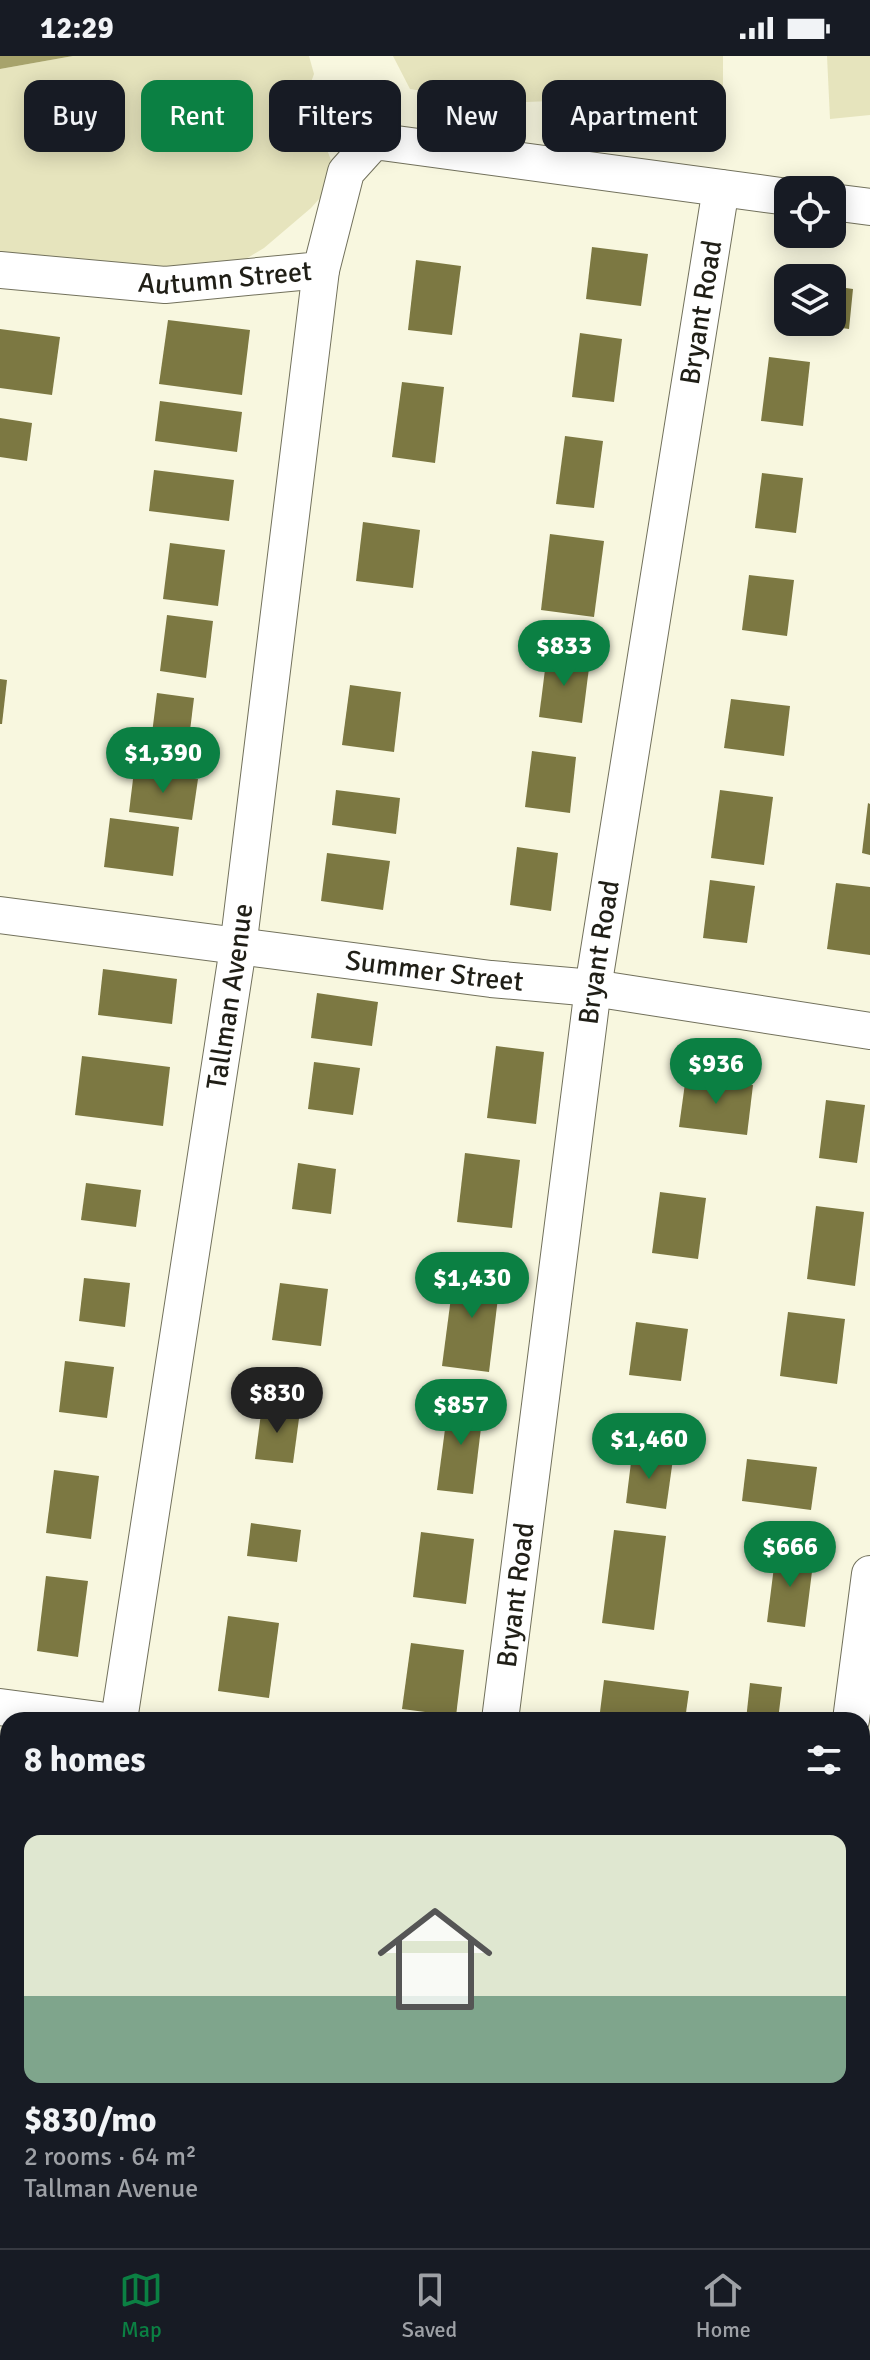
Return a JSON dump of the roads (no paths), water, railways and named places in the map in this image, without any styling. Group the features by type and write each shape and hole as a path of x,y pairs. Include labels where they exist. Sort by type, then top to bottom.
{"street":[{"name":"Autumn Street","path":"0,270 165,285 321,270 346,172 374,141 774,195"},
{"name":"Bryant Road","path":"501,1712 593,988 721,188"},
{"path":"846,204 870,207"},
{"name":"Tallman Avenue","path":"120,1712 238,948 321,270"},
{"name":"Summer Street","path":"0,915 238,948 593,988 870,1031"},
{"path":"852,1712 870,1574"},
{"path":"0,1707 38,1712"}]}
